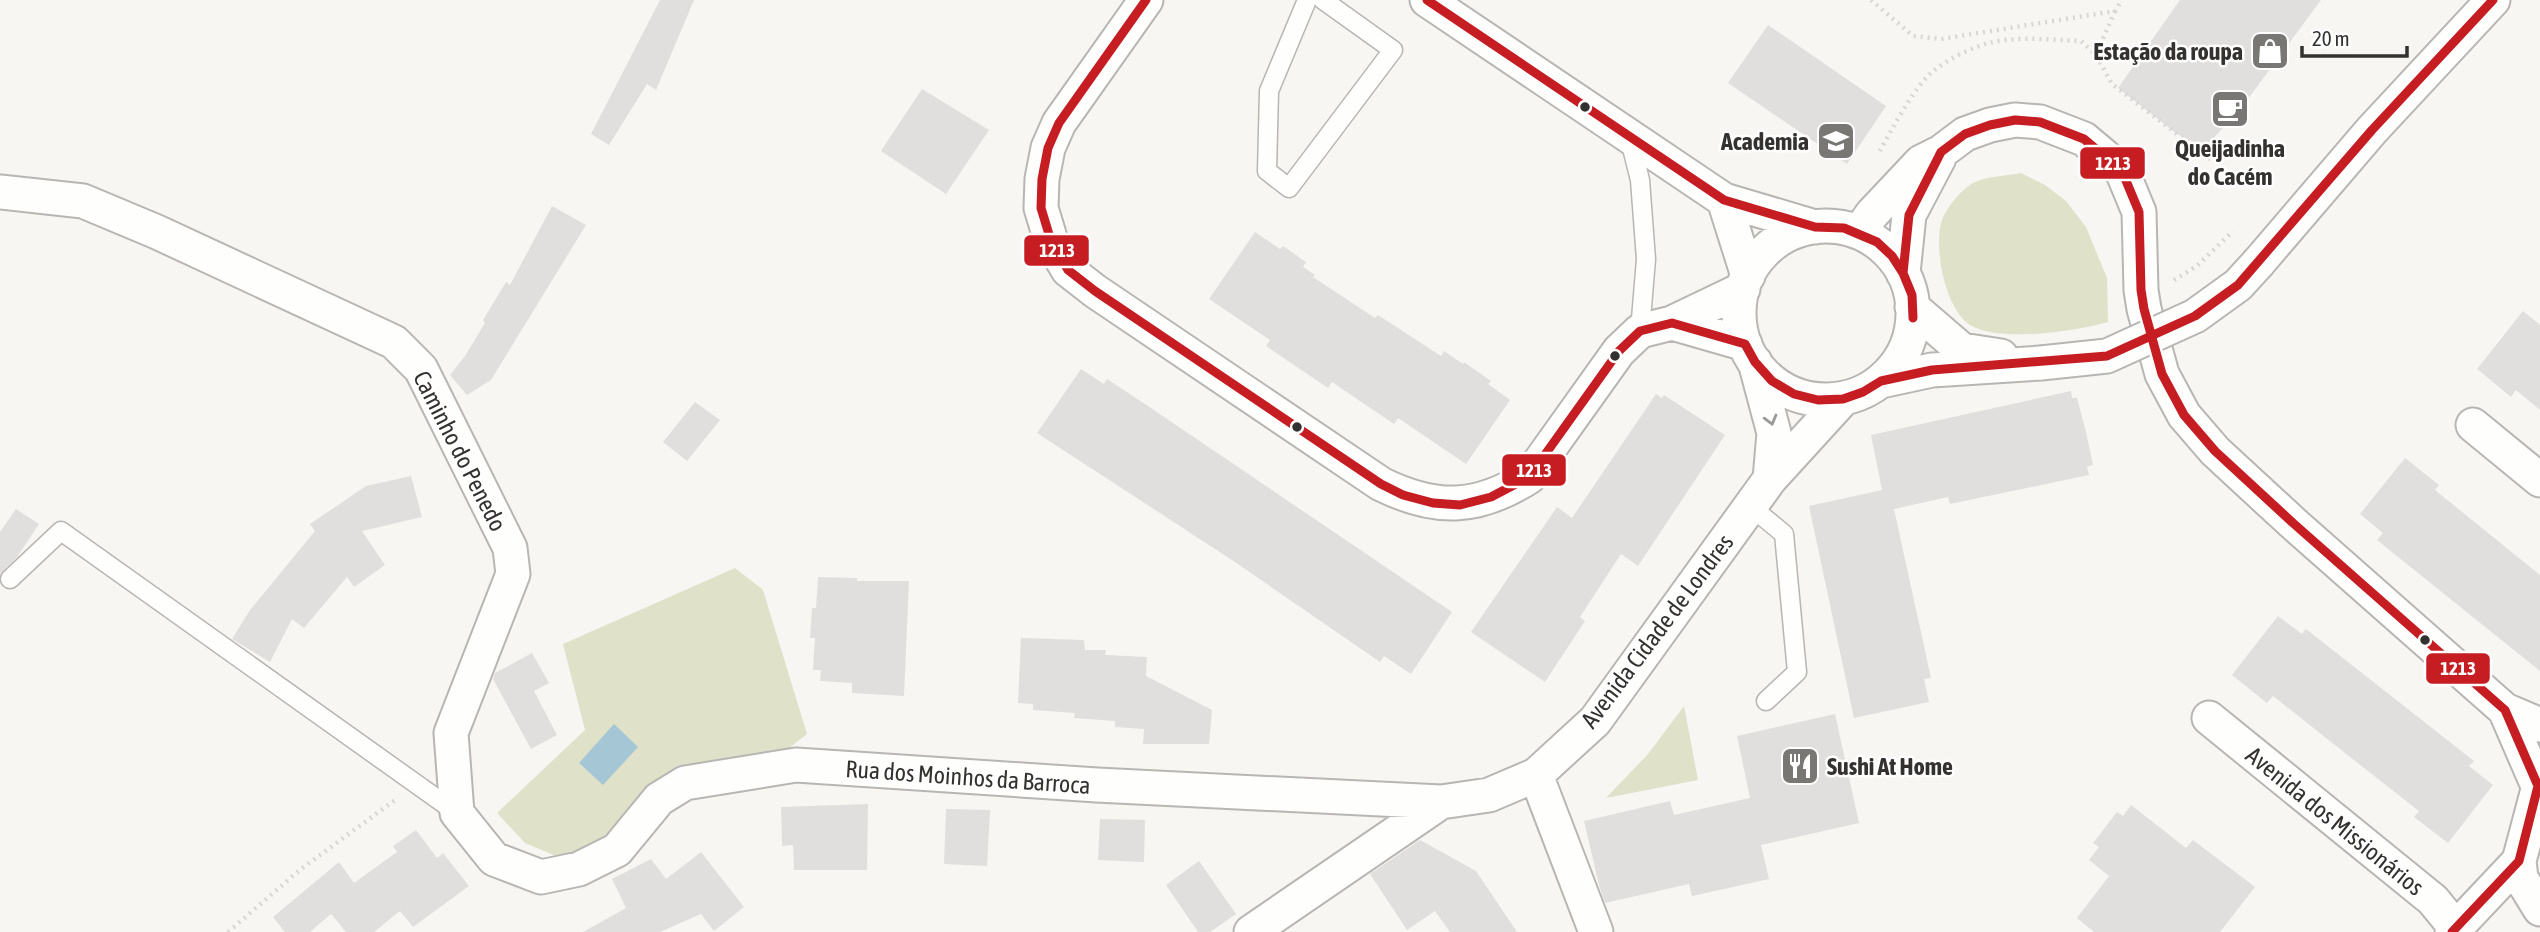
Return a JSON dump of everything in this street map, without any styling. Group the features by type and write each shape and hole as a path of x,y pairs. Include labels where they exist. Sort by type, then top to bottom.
{"street":[{"path":"1146,0 1059,123 1048,148 1042,179 1041,208 1051,241 1068,270 1095,291 1369,477 1403,495 1433,503 1460,505 1491,498 1511,489 1530,477 1619,351 1640,331 1672,323 1746,283"},
{"path":"1427,0 1724,200 1815,227"},
{"path":"1881,381 1932,370 2107,356 2195,316 2238,285 2372,130 2493,0"},
{"path":"1858,232 1921,162 1941,152 1965,134 2015,120 2040,122 2084,139 2122,171 2139,212 2144,309 2162,374 2184,415 2215,451 2283,514 2505,710 2540,725"},
{"path":"1903,273 1909,215 1941,152"},
{"name":"Caminho do Penedo","path":"0,192 83,201 95,206 394,342 421,369 510,548 513,574 451,733 457,813"},
{"path":"1724,200 1746,283"},
{"path":"1672,323 1750,353 1772,381 1794,394 1818,400 1843,399 1863,392 1881,381 1897,364 1908,343 1913,319 1912,295 1903,273 1892,256 1877,242 1858,232 1830,226 1794,232 1775,243 1759,258 1746,283 1741,326 1750,353 1774,433 1770,479"},
{"path":"1912,307 1962,349 2042,363"},
{"name":"Avenida Cidade de Londres","path":"1536,775 1595,721 1770,479 1843,399"},
{"path":"2473,425 2540,480"},
{"path":"2505,710 2539,784 2519,861 2521,878 2540,909"},
{"name":"Avenida dos Missionários","path":"2209,718 2433,900 2455,931 2519,861"},
{"name":"Rua dos Moinhos da Barroca","path":"457,813 494,859 541,877 579,869 617,850 659,799 685,783 796,765 1097,785 1441,802 1489,795 1536,775"},
{"path":"1536,775 1603,932"},
{"path":"1251,932 1441,802"}],"lane":[{"path":"1307,0 1269,91 1267,171 1289,188 1393,50 1323,0"},
{"path":"1629,136 1640,180 1646,259 1640,331"},
{"path":"1750,506 1784,534 1797,673 1766,701"},
{"path":"10,579 61,531 457,813"}],"path":[{"path":"1871,0 1913,36 1941,39 2115,11"},
{"path":"2096,55 2122,0"},
{"path":"1879,154 1890,131 1929,74 1965,51 1994,42 2033,39 2081,41 2096,55 2112,84 2211,160"},
{"path":"2173,281 2197,266 2233,232"},
{"path":"228,932 301,869 416,785"}],"green space":[{"path":"2021,173 2045,185 2066,201 2086,227 2107,278 2108,322 2058,332 1999,333 1970,325 1954,306 1940,261 1940,232 1944,215 1959,194 1973,183"},
{"path":"735,568 763,590 807,734 784,752 639,798 593,849 563,859 525,843 497,813 585,730 563,644"},
{"path":"1684,706 1698,780 1606,798 1648,754"}],"water":[{"path":"614,724 638,747 603,785 579,763"}],"building":[{"path":"660,0 694,0 656,90 647,84 609,145 591,134"},
{"path":"2180,0 2321,0 2245,103 2205,148 2177,134 2118,88"},
{"path":"1768,25 1886,106 1847,164 1728,83"},
{"path":"922,89 989,130 946,194 881,151"},
{"path":"552,206 586,225 491,380 467,395 450,375 485,323 483,320 506,282 510,285"},
{"path":"1255,232 1280,249 1283,246 1306,262 1303,267 1315,275 1313,277 1375,318 1378,315 1441,356 1444,351 1463,364 1464,362 1491,381 1488,384 1510,400 1466,464 1398,418 1394,424 1332,382 1328,388 1266,346 1270,340 1209,299"},
{"path":"2523,311 2540,325 2540,410 2516,390 2511,397 2477,369"},
{"path":"1081,369 1104,384 1107,379 1452,612 1411,674 1384,656 1380,662 1235,562 1037,433"},
{"path":"2071,391 2072,398 2077,398 2086,432 2093,465 2087,467 2089,475 1950,504 1948,497 1894,509 1931,678 1924,679 1929,702 1854,718 1809,506 1882,490 1871,435"},
{"path":"1656,394 1662,398 1664,395 1725,435 1638,566 1621,554 1580,617 1585,621 1545,682 1471,632 1557,507 1572,518"},
{"path":"695,402 720,420 687,461 663,442"},
{"path":"2405,458 2439,485 2435,490 2540,575 2540,671 2377,540 2383,533 2360,514"},
{"path":"411,476 422,517 362,531 385,565 354,587 347,577 304,628 292,619 270,662 232,639 250,610 315,531 310,524 366,486"},
{"path":"16,509 39,524 17,557 0,574 0,532"},
{"path":"818,577 857,578 857,581 909,581 904,696 852,693 852,683 820,681 821,670 813,670 815,638 810,638"},
{"path":"2278,616 2302,634 2306,629 2474,761 2469,766 2493,785 2448,843 2414,817 2419,811 2273,696 2267,703 2232,675"},
{"path":"1021,638 1084,640 1085,650 1106,650 1105,655 1147,657 1146,676 1212,710 1209,744 1143,744 1144,729 1115,727 1115,721 1074,718 1075,713 1033,710 1033,704 1018,703"},
{"path":"532,653 549,683 534,691 557,735 531,749 493,679 495,673"},
{"path":"1835,714 1859,823 1761,845 1769,879 1692,896 1689,884 1605,903 1584,821 1670,801 1674,815 1750,798 1737,736"},
{"path":"868,804 867,870 794,870 793,845 782,846 781,807"},
{"path":"2131,805 2186,848 2193,840 2255,887 2220,932 2094,932 2077,918 2109,876 2089,860 2099,847 2093,843 2117,812 2123,816"},
{"path":"946,809 990,810 987,866 944,864"},
{"path":"1100,819 1145,820 1144,862 1098,860"},
{"path":"416,830 437,858 443,853 469,886 413,927 400,911 374,932 346,932 331,914 310,932 285,932 273,917 339,862 354,883 397,852 393,846"},
{"path":"1420,840 1476,871 1517,932 1450,932 1435,911 1407,930 1370,874"},
{"path":"701,852 744,907 714,931 701,914 660,932 583,932 626,908 612,879 651,859 666,879"},
{"path":"1199,861 1236,914 1210,932 1198,932 1166,885"}],"transit line":[{"name":"1213","path":"1146,0 1059,123 1048,148 1042,179 1041,208 1051,241 1068,270 1095,291 1381,484 1403,495 1433,503 1460,505 1491,497 1529,477 1619,351 1640,331 1672,323 1745,344"},
{"name":"1213","path":"1427,0 1724,200 1815,227 1844,228 1877,242 1892,256 1903,273 1912,295 1913,318"},
{"name":"1213","path":"1745,344 1755,362 1772,381 1794,394 1818,400 1843,399 1863,392 1881,381 1932,370 2107,356 2195,316 2238,285 2372,130 2493,0"},
{"name":"1213","path":"1903,273 1909,215 1941,152 1965,134 2015,120 2040,122 2084,139 2122,171 2139,212 2144,309 2162,374 2184,415 2215,451 2293,523 2505,710 2538,786 2519,861 2452,932"}],"place":[{"name":"Estação da roupa","path":"2270,51"},
{"name":"Queijadinha do Cacém","path":"2230,109"},
{"name":"Academia","path":"1836,141"},
{"name":"Sushi At Home","path":"1800,766"}]}
